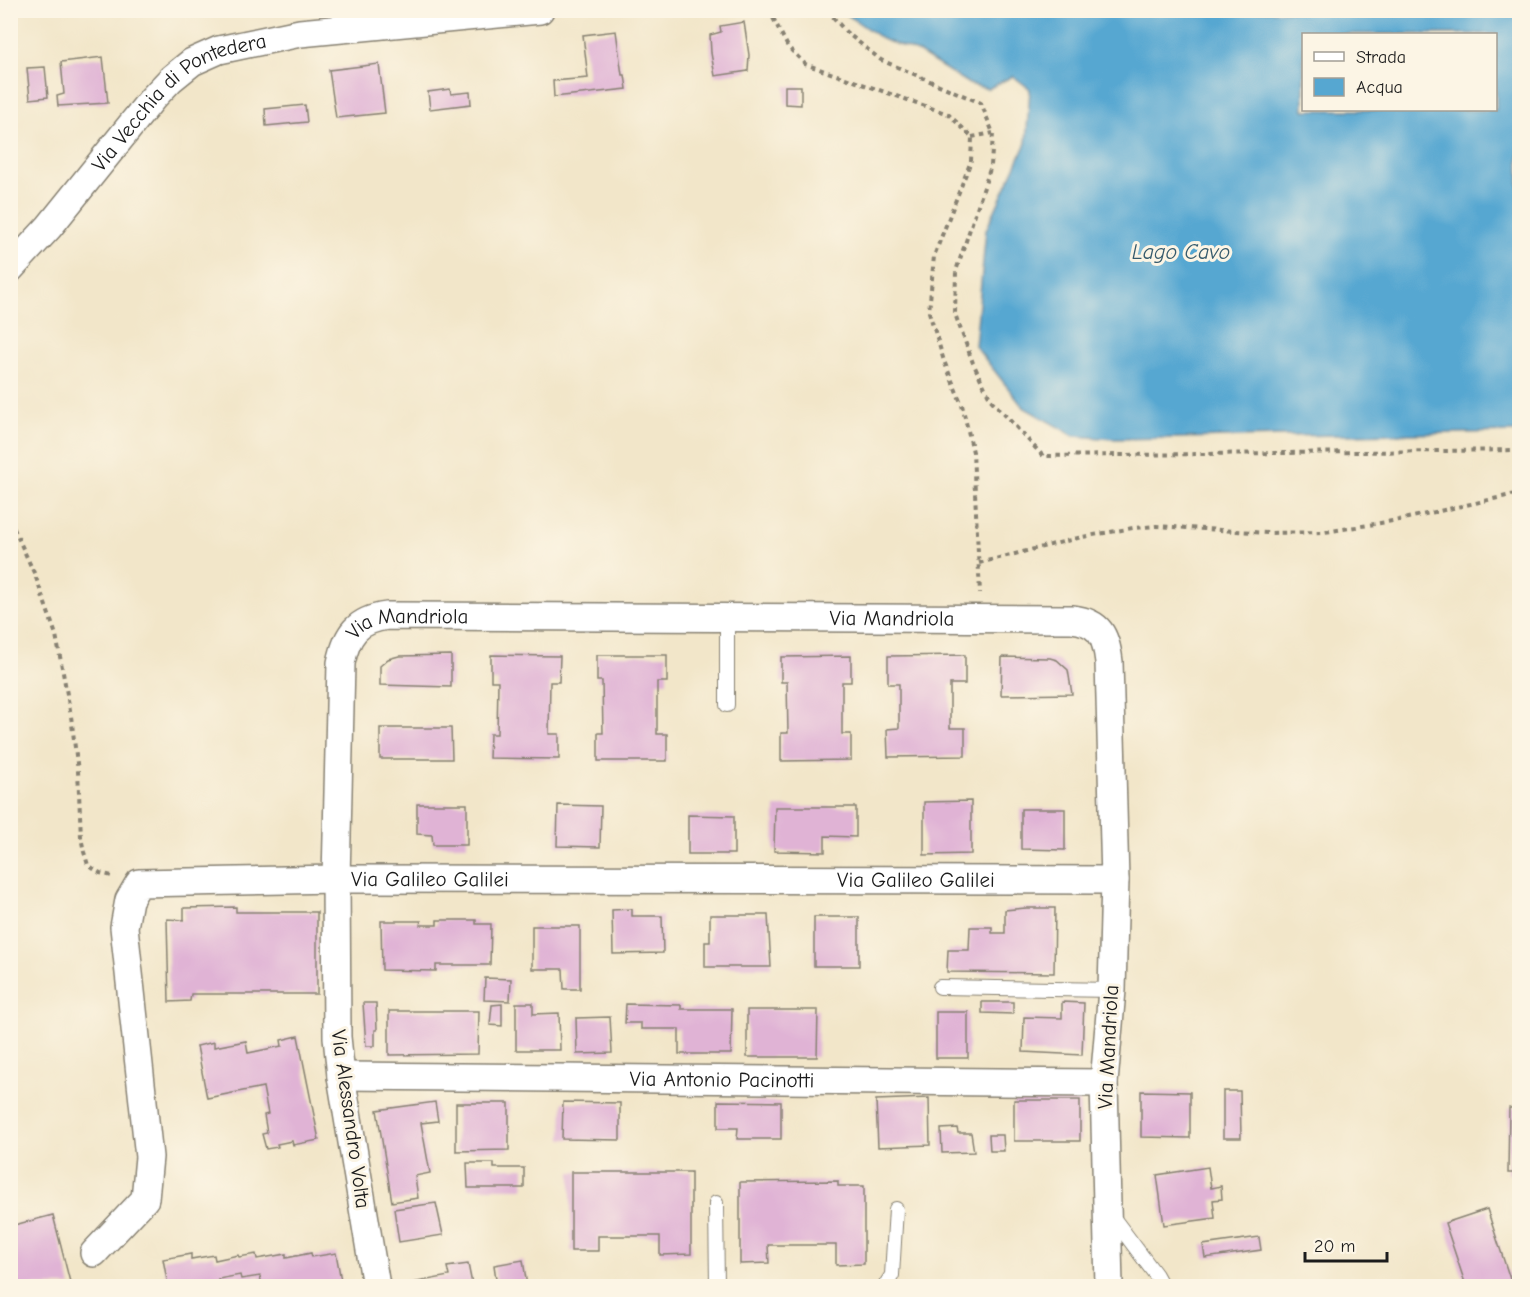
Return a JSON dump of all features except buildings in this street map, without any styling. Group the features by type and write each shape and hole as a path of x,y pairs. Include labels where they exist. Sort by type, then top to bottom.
{"street":[{"name":"Via Vecchia di Pontedera","path":"10,269 49,227 152,99 192,62 219,50 300,33 540,10"},
{"name":"Via Mandriola","path":"336,879 341,663 350,634 359,625 374,618 387,616 982,618 1082,620 1092,625 1102,633 1108,649 1115,880 1112,990 1104,1083 1109,1287"},
{"name":"Via Galileo Galilei","path":"139,883 336,879 1115,880"},
{"name":"Via Alessandro Volta","path":"336,879 337,1036 341,1076 376,1287"},
{"path":"94,1253 145,1199 148,1157 124,927 129,900 139,883"},
{"name":"Via Antonio Pacinotti","path":"341,1076 1104,1083"}],"lane":[{"path":"727,617 727,705"},
{"path":"940,987 1112,990"},
{"path":"716,1203 717,1287"},
{"path":"885,1287 892,1275 896,1209"},
{"path":"1107,1211 1156,1275 1162,1287"}],"path":[{"path":"768,10 788,47 806,64 948,114 972,137 971,161 934,256 929,312 944,361 962,405 973,452 982,618"},
{"path":"827,10 846,32 881,60 981,103 993,133 991,166 956,271 955,314 973,363 991,400 1043,456 1520,450"},
{"path":"972,137 993,133"},
{"path":"979,563 1082,537 1133,528 1156,526 1268,533 1325,532 1399,520 1520,493"},
{"path":"10,520 35,575 56,635 71,716 78,771 81,837 88,865 100,873 139,883"}],"water":[{"name":"Lago Cavo","path":"845,11 1519,11 1519,432 1114,439 1074,436 1023,407 975,346 986,230 1026,143 1030,89 1013,76 988,89 969,84 918,52 884,40 846,14"}]}
